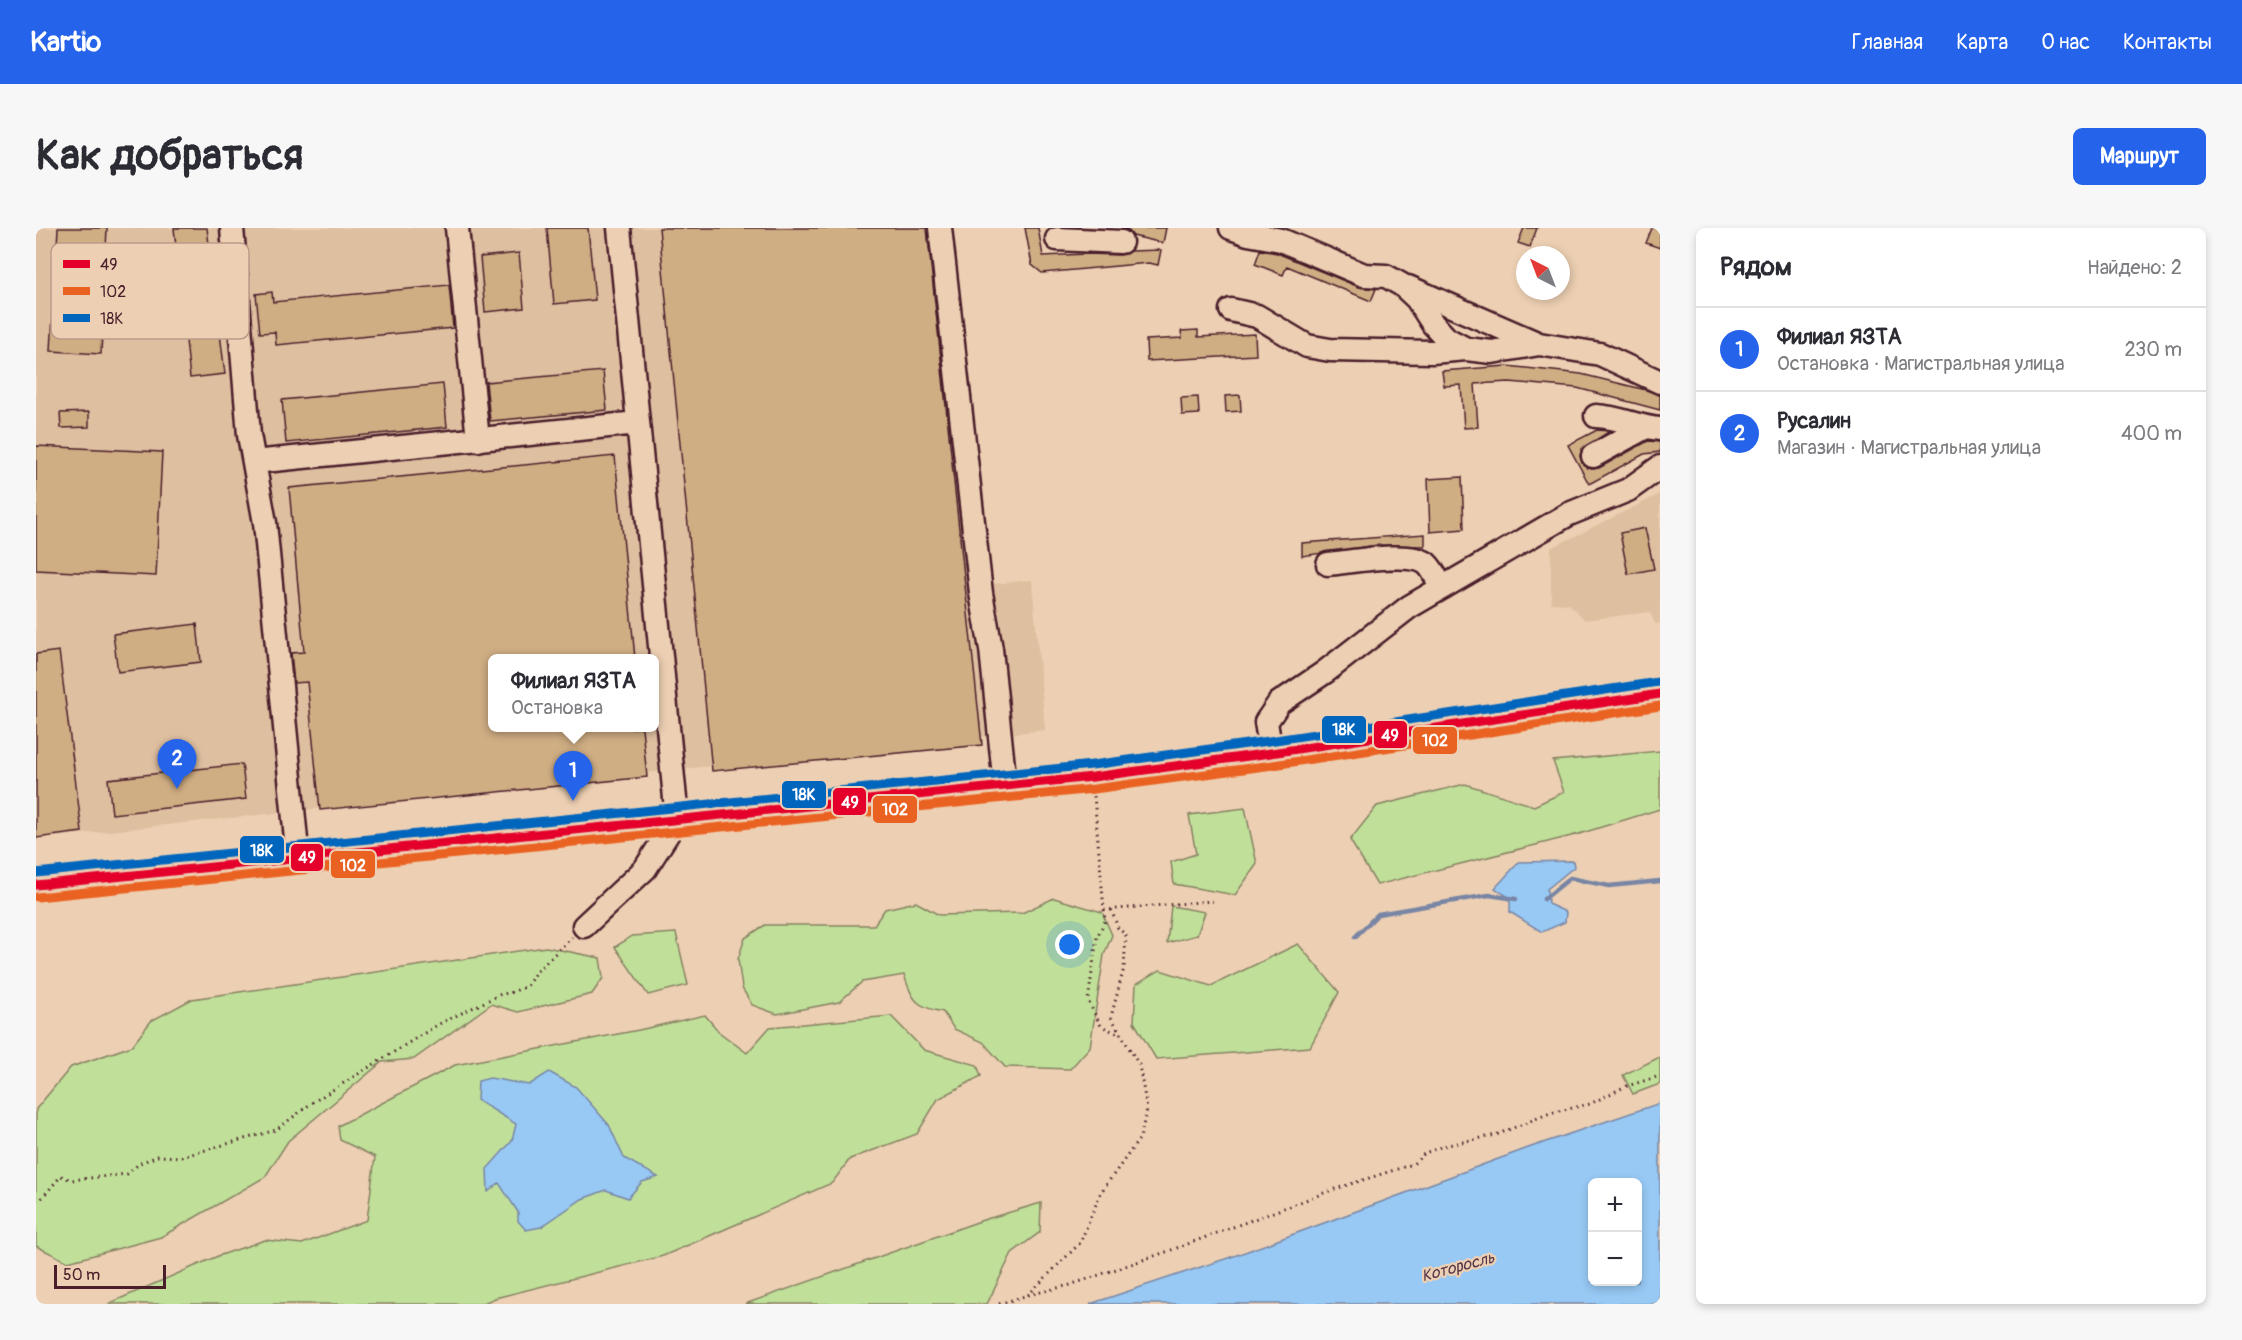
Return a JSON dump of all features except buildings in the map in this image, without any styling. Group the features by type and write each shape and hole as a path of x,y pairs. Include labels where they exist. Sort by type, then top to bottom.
{"main road":[{"path":"36,885 1093,777 1270,753 1660,694"}],"lane":[{"path":"232,228 233,243"},
{"path":"457,228 478,440"},
{"path":"584,926 645,869 677,819 619,228"},
{"path":"940,228 981,593 991,649 1005,786"},
{"path":"1231,228 1248,234 1281,240 1364,275 1386,276 1539,344 1600,354 1660,382"},
{"path":"1057,239 1088,234 1121,242"},
{"path":"1402,285 1417,299 1433,324 1447,339 1466,349"},
{"path":"1231,310 1257,316 1307,346 1330,350 1432,352 1466,349 1492,352 1539,344"},
{"path":"240,339 249,435 265,524 298,860"},
{"path":"1596,416 1615,417 1652,428"},
{"path":"254,462 638,423"},
{"path":"1593,456 1652,428"},
{"path":"1270,753 1266,722 1279,704 1326,672 1409,607 1569,514 1628,490 1660,467"},
{"path":"1328,564 1403,558 1418,560 1427,564 1441,587"}],"path":[{"path":"1093,777 1105,921 1097,938 1088,1001 1101,1026 1122,1036"},
{"path":"1104,910 1213,901"},
{"path":"1028,1294 1080,1243 1101,1192 1140,1138 1147,1109 1139,1065 1111,1017 1124,968 1126,935 1118,928 1111,909"},
{"path":"36,1200 40,1199 61,1176 70,1180 127,1174 140,1163 158,1156 181,1157 276,1130 313,1101 439,1024 501,994 527,986 535,973 550,957 584,926"},
{"path":"999,1304 1028,1294 1070,1285 1166,1252 1332,1190 1413,1164 1425,1153 1443,1146 1496,1135 1550,1113 1590,1104 1624,1087 1660,1076"}],"shaded area":[{"path":"36,228 946,228 982,585 1032,580 1045,730 36,839"},
{"path":"1660,494 1660,623 1655,624 1650,612 1585,620 1569,604 1551,603 1551,548"}],"green space":[{"path":"1660,751 1660,809 1579,834 1377,885 1350,840 1377,806 1465,784 1534,806 1564,792 1553,761"},
{"path":"1245,808 1257,864 1235,895 1174,884 1171,862 1196,854 1189,815"},
{"path":"1054,898 1102,912 1112,935 1104,955 1090,1047 1070,1069 1005,1067 983,1042 954,1029 943,1012 926,1008 916,1001 904,975 862,982 839,1002 777,1014 752,1005 742,988 738,959 745,938 765,925 874,925 885,909 916,902 939,915 1022,913"},
{"path":"1171,906 1205,912 1197,935 1167,943"},
{"path":"676,933 688,985 648,995 615,947 632,936"},
{"path":"1298,944 1339,992 1310,1047 1156,1059 1134,1022 1136,984 1160,970 1211,986"},
{"path":"546,947 600,958 603,978 592,994 518,1012 491,1004 414,1059 382,1062 288,1141 265,1177 161,1237 68,1262 36,1246 36,1109 71,1067 132,1046 151,1021 192,999"},
{"path":"705,1015 719,1032 747,1053 770,1027 891,1016 924,1050 977,1065 981,1076 938,1099 917,1134 850,1159 832,1183 663,1256 495,1298 481,1304 108,1304 218,1256 265,1240 302,1244 367,1220 375,1157 340,1140 338,1126 455,1065"},
{"path":"1660,1057 1660,1084 1633,1094 1623,1075"},
{"path":"1041,1203 1040,1232 1012,1253 987,1304 745,1304 983,1220"}],"water":[{"path":"1573,861 1574,867 1547,889 1548,904 1566,912 1565,922 1542,932 1510,912 1510,898 1495,888 1519,862"},
{"path":"549,1072 576,1087 609,1125 624,1158 658,1177 642,1182 628,1198 606,1190 582,1199 541,1227 526,1230 518,1221 518,1212 499,1183 488,1192 487,1169 512,1141 516,1124 477,1100 478,1081 490,1078 529,1085"},
{"name":"Которосль","path":"1660,1103 1660,1304 1090,1304 1234,1256 1531,1147"}],"waterway":[{"path":"1544,899 1570,878 1609,886 1660,881"},
{"path":"1355,937 1378,914 1489,895 1516,899"}],"transit line":[{"name":"18К","path":"36,873 1092,765 1269,741 1658,682"},
{"name":"49","path":"36,885 1093,777 1271,753 1660,694"},
{"name":"102","path":"37,897 1094,789 1273,765 1660,706"}],"place":[{"name":"Русалин","path":"177,789"},
{"name":"Филиал ЯЗТА","path":"573,801"}]}
